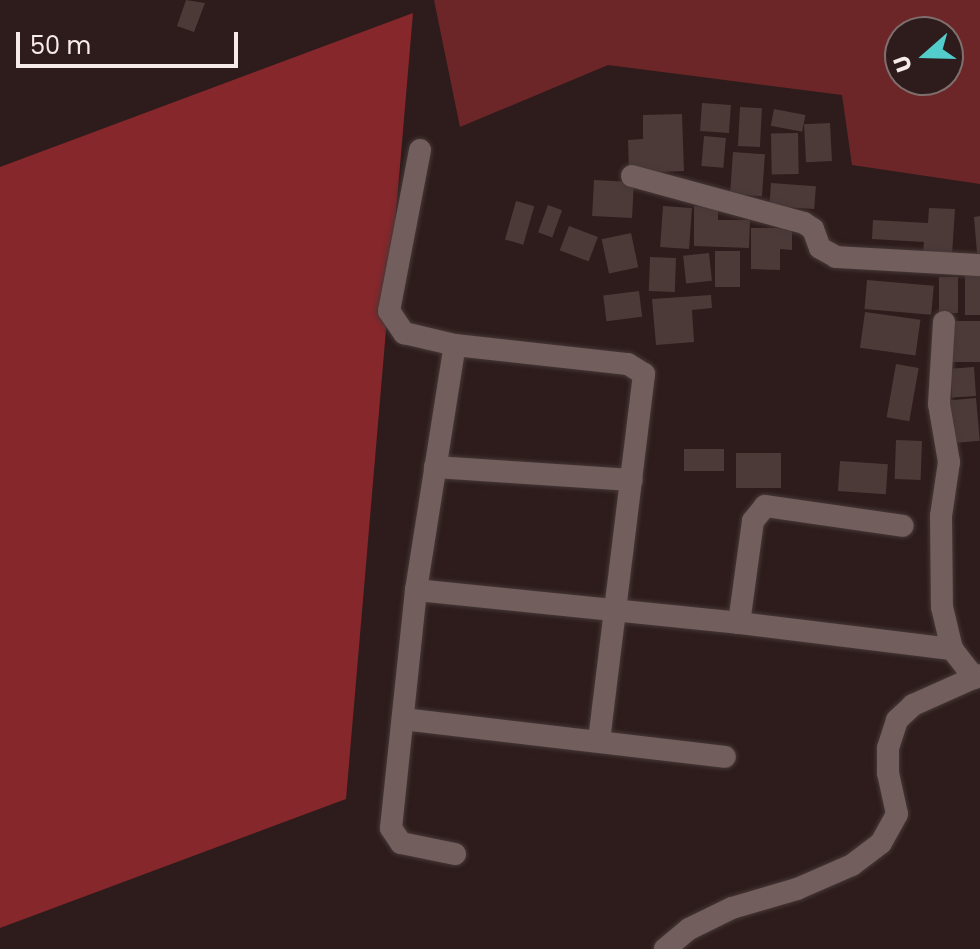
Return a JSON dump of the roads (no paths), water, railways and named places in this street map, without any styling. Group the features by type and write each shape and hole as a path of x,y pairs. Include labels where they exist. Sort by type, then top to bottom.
{"street":[{"path":"420,150 389,311 404,333 455,345 628,364 644,374 599,741"},
{"path":"632,176 804,223 813,229 820,248 836,257 980,265"},
{"path":"665,949 689,929 732,908 797,889 852,865 881,843 897,814 888,773 888,748 897,720 913,705 977,676 952,649 942,607 941,516 949,462 939,404 944,322"},
{"path":"455,345 416,590 391,828 401,843 455,854"},
{"path":"435,467 632,480"},
{"path":"739,623 753,521 757,512 772,505 903,526"},
{"path":"416,590 739,623 952,649"},
{"path":"403,719 725,757"}]}
